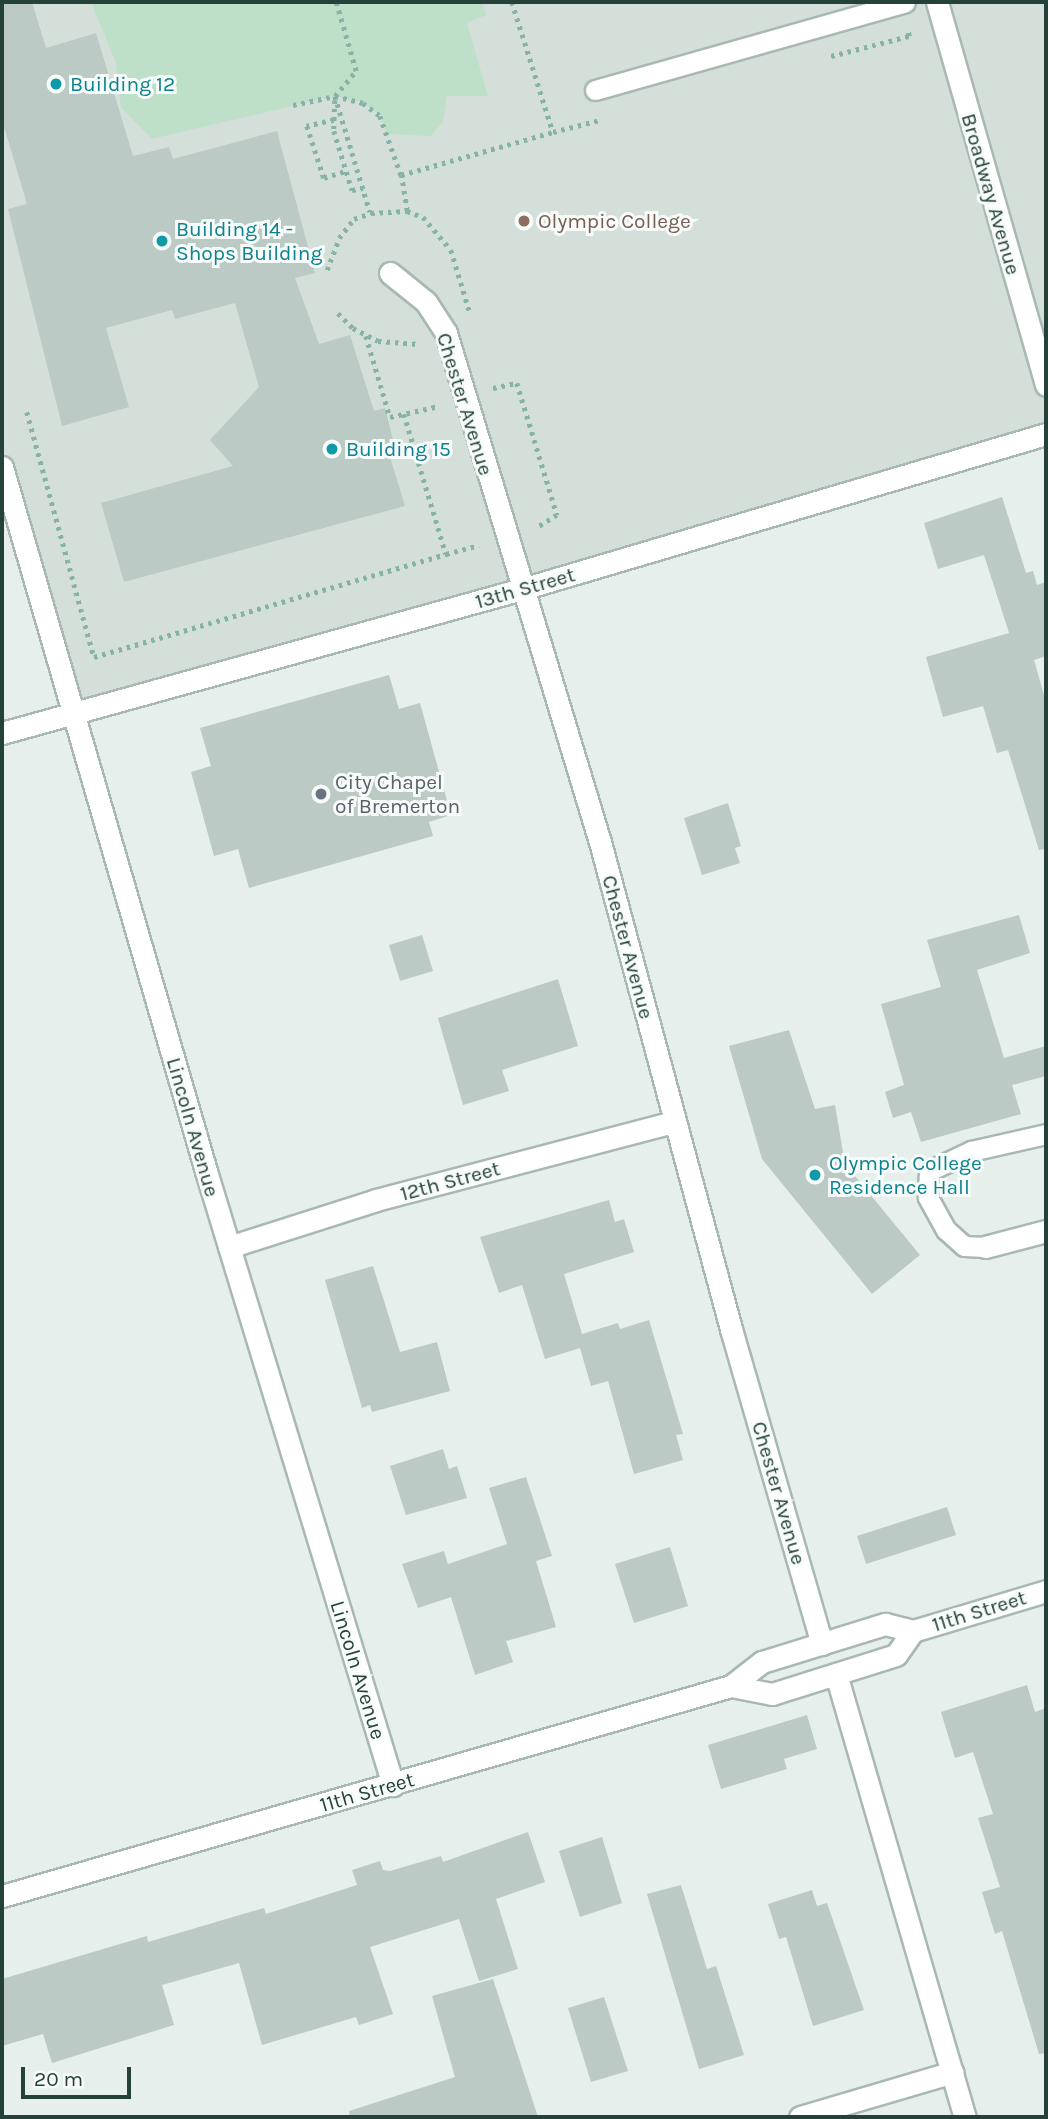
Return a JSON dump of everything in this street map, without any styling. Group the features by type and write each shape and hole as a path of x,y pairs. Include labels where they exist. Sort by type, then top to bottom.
{"street":[{"name":"Broadway Avenue","path":"937,2 1046,386"},
{"name":"Chester Avenue","path":"390,273 426,302 446,332 600,842 674,1122 822,1644"},
{"name":"13th Street","path":"2,733 522,589 1046,434"},
{"name":"Lincoln Avenue","path":"2,467 229,1247 393,1785"},
{"name":"12th Street","path":"229,1247 376,1200 674,1122"},
{"path":"985,1247 1046,1231"},
{"name":"11th Street","path":"2,1896 731,1686 762,1662 885,1623 913,1631 1046,1591"},
{"name":"11th Street","path":"731,1686 772,1694 896,1656 913,1631"},
{"path":"836,1674 965,2117"},
{"path":"800,2117 953,2072"}],"lane":[{"path":"596,90 905,2"},
{"path":"985,1247 964,1247 946,1230 928,1197 929,1171 971,1150 1046,1134"}],"path":[{"path":"336,2 356,71 335,96 334,120 352,190 363,188"},
{"path":"327,270 346,226 371,212 335,96"},
{"path":"293,105 335,96 363,103 380,116 401,175 407,211"},
{"path":"334,120 307,126 324,178 346,171"},
{"path":"401,175 553,132"},
{"path":"338,313 366,336 378,341 408,341 426,349"},
{"path":"366,336 390,416 442,405 439,394"},
{"path":"27,412 94,657 482,544"},
{"path":"404,414 446,554"}],"shaded area":[{"name":"Olympic College","path":"2,2 1046,2 1046,440 72,714 2,471"}],"green space":[{"path":"91,2 482,2 486,15 467,23 488,96 447,96 443,121 431,136 387,134 380,115 363,103 335,96 152,139 121,108 116,63"}],"building":[{"path":"2,2 32,2 46,48 96,33 133,156 169,147 173,159 277,131 315,273 295,278 319,344 350,335 374,411 385,408 393,440 386,444 405,506 124,582 101,503 233,466 210,440 259,387 235,303 175,319 172,310 106,328 129,407 62,426 8,209 27,204 2,120"},
{"path":"1002,497 1026,573 1033,571 1037,585 1046,582 1046,656 1034,660 1046,702 1046,849 1039,850 1008,750 997,753 983,706 943,717 926,657 1009,633 984,555 938,569 924,523"},
{"name":"City Chapel of Bremerton","path":"389,675 399,709 420,703 451,815 429,822 433,836 249,888 238,849 214,856 191,772 211,766 200,728"},
{"path":"728,803 741,846 735,848 740,863 702,875 684,818"},
{"name":"Olympic College Residence Hall","path":"1019,915 1030,953 977,970 1004,1058 1046,1046 1046,1076 1012,1085 1021,1114 921,1142 911,1112 893,1118 885,1092 904,1085 881,1004 941,987 927,940"},
{"path":"422,935 433,971 400,981 389,945"},
{"path":"558,979 578,1046 502,1070 509,1091 463,1105 438,1018"},
{"name":"Olympic College Residence Hall","path":"789,1030 815,1109 835,1105 845,1164 920,1255 872,1294 762,1159 729,1046"},
{"path":"609,1200 615,1222 624,1219 634,1252 564,1274 582,1334 618,1323 620,1329 649,1320 683,1434 676,1435 683,1460 634,1474 608,1381 591,1386 580,1348 545,1359 522,1285 499,1293 480,1237"},
{"path":"373,1266 400,1352 437,1342 450,1391 372,1412 370,1405 362,1408 325,1280"},
{"path":"443,1449 449,1469 457,1466 467,1498 406,1515 390,1466"},
{"path":"526,1477 552,1556 536,1561 556,1627 506,1641 513,1662 475,1675 451,1597 418,1608 402,1564 444,1551 448,1564 507,1544 489,1488"},
{"path":"947,1507 956,1535 866,1564 857,1536"},
{"path":"670,1547 688,1606 634,1623 615,1564"},
{"path":"1027,1685 1035,1712 1046,1708 1046,2053 1039,2054 1002,1931 995,1934 982,1892 1000,1887 978,1818 993,1814 973,1752 955,1758 941,1712"},
{"path":"807,1715 817,1749 784,1759 787,1769 721,1789 708,1745"},
{"path":"528,1832 545,1882 496,1899 518,1969 479,1981 459,1919 370,1947 393,2014 359,2025 356,2017 262,2045 239,1963 162,1985 174,2025 52,2063 43,2034 2,2046 2,1979 147,1936 148,1942 264,1908 266,1914 357,1885 352,1870 380,1861 383,1870 390,1871 441,1856 443,1862"},
{"path":"602,1837 622,1903 580,1917 559,1851"},
{"path":"681,1885 707,1969 716,1966 744,2055 699,2069 647,1894"},
{"path":"812,1890 817,1906 827,1903 864,2010 813,2026 786,1937 779,1939 768,1904"},
{"path":"493,1979 538,2117 350,2117 349,2111 455,2077 432,1996"},
{"path":"604,1997 628,2071 591,2082 568,2008"}],"place":[{"name":"Building 12","path":"56,84"},
{"name":"Olympic College","path":"524,221"},
{"name":"Building 14 - Shops Building","path":"162,241"},
{"name":"Building 15","path":"332,449"},
{"name":"City Chapel of Bremerton","path":"321,794"},
{"name":"Olympic College Residence Hall","path":"815,1175"}]}
